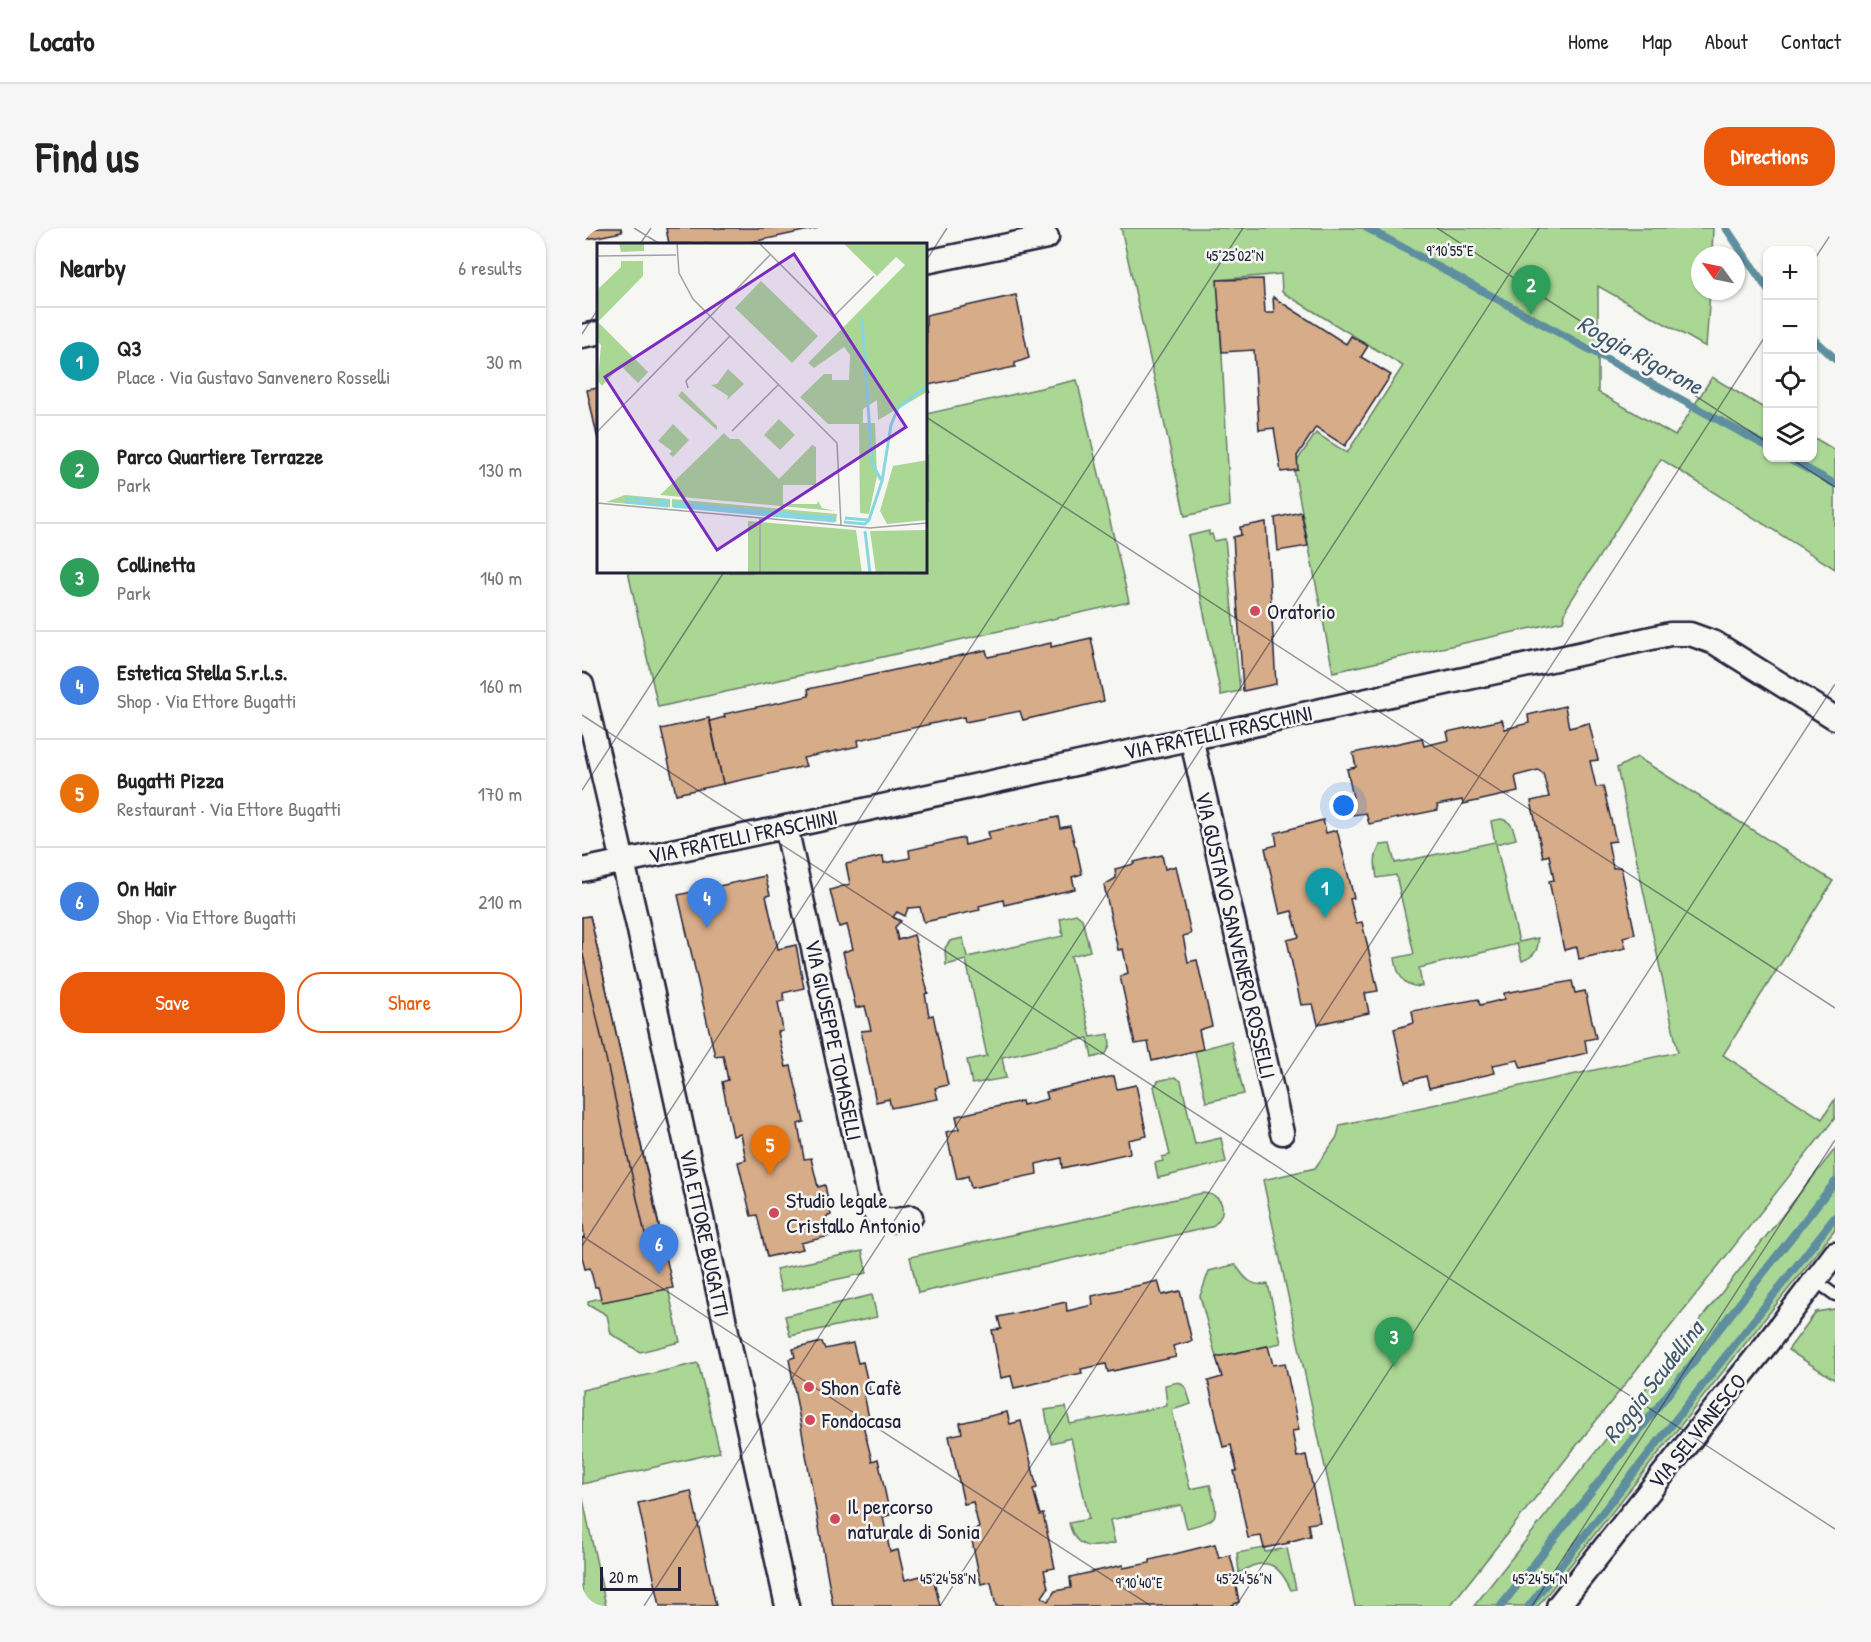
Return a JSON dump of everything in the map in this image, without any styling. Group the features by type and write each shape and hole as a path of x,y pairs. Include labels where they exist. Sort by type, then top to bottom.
{"street":[{"path":"927,262 1036,235"},
{"path":"582,336 597,333"},
{"name":"VIA FRATELLI FRASCHINI","path":"582,870 1670,634 1690,634 1715,643 1835,718"},
{"name":"VIA ETTORE BUGATTI","path":"582,685 787,1606"},
{"name":"VIA GUSTAVO SANVENERO ROSSELLI","path":"1191,738 1282,1133"},
{"name":"VIA GIUSEPPE TOMASELLI","path":"786,827 870,1205 874,1213 887,1221 911,1217"},
{"name":"VIA SELVANESCO","path":"1558,1606 1765,1346 1835,1254"}],"lane":[{"path":"1814,1280 1835,1295"}],"green space":[{"path":"1121,228 1713,228 1712,246 1691,246 1691,300 1709,300 1706,347 1598,286 1598,392 1675,436 1712,377 1763,408 1763,462 1817,462 1817,439 1835,450 1835,569 1661,459 1567,607 1563,621 1333,672 1294,470 1297,461 1316,433 1347,453 1403,366 1282,292 1281,274 1218,280 1230,506 1185,516"},
{"path":"1077,380 1129,602 658,707 628,573 927,573 927,414"},
{"path":"1209,531 1214,541 1225,539 1240,691 1221,695 1188,536"},
{"path":"1637,757 1833,881 1723,1055 1822,1119 1835,1099 1835,1118 1450,1606 1355,1606 1263,1180 1315,1168 1337,1137 1340,1125 1678,1052 1617,768"},
{"path":"1501,819 1510,824 1516,839 1496,844 1519,942 1538,938 1536,950 1529,958 1522,961 1517,944 1419,968 1422,986 1406,983 1400,975 1395,958 1414,954 1396,875 1377,878 1375,861 1378,849 1381,845 1390,844 1395,863 1495,842 1491,821"},
{"path":"1076,914 1082,919 1090,951 1071,956 1091,1037 1109,1034 1110,1045 1106,1054 1092,1058 1088,1038 1002,1057 1006,1078 972,1084 967,1060 987,1056 966,960 946,965 945,948 950,941 963,938 967,957 1063,936 1060,918"},
{"path":"1231,1041 1244,1094 1206,1102 1195,1051"},
{"path":"1175,1077 1181,1081 1195,1144 1221,1138 1226,1162 1158,1178 1155,1163 1163,1161 1162,1157 1170,1155 1154,1087 1158,1081"},
{"path":"1835,1149 1835,1230 1538,1606 1474,1606"},
{"path":"1203,1193 1216,1197 1222,1206 1220,1217 1211,1227 918,1293 910,1257"},
{"path":"862,1251 867,1273 781,1291 776,1269"},
{"path":"1236,1265 1245,1278 1253,1283 1268,1284 1281,1343 1216,1357 1200,1296 1209,1271"},
{"path":"668,1288 680,1342 640,1352 611,1334 607,1315 588,1304 588,1301 600,1298 602,1302"},
{"path":"872,1295 877,1317 790,1336 785,1316"},
{"path":"1835,1309 1835,1380 1788,1350 1816,1312"},
{"path":"698,1363 720,1452 582,1484 582,1390"},
{"path":"1179,1382 1186,1388 1191,1404 1172,1410 1190,1489 1210,1485 1215,1504 1215,1516 1206,1522 1187,1528 1181,1505 1110,1520 1115,1543 1092,1546 1080,1543 1069,1523 1089,1519 1071,1438 1051,1443 1045,1410 1066,1407 1070,1424 1167,1406 1165,1385"},
{"path":"582,1495 606,1606 582,1606"},
{"path":"1264,1548 1265,1552 1287,1548 1296,1589 1291,1590 1282,1574 1271,1565 1257,1564 1239,1573 1237,1553"}],"building":[{"path":"582,228 621,228 622,232 582,240"},
{"path":"666,228 818,228 748,243 669,243"},
{"path":"1263,279 1265,313 1274,313 1273,297 1346,344 1351,336 1368,346 1361,357 1391,375 1345,446 1316,427 1297,456 1298,470 1281,472 1274,428 1259,430 1254,350 1222,352 1217,280"},
{"path":"1016,295 1029,358 1015,363 1015,367 928,385 930,392 927,393 927,315"},
{"path":"597,388 597,435 587,390"},
{"path":"1301,512 1308,546 1278,551 1275,518"},
{"name":"Oratorio","path":"1266,522 1276,684 1243,691 1233,537 1241,535 1240,527"},
{"path":"1091,638 1104,701 1023,720 1020,711 965,722 964,717 926,725 858,740 859,746 803,758 806,766 723,784 710,721 725,717 724,714 809,696 808,689 986,650 988,657 1051,643 1051,647"},
{"path":"1565,706 1569,728 1589,723 1598,760 1590,761 1596,787 1603,786 1616,841 1608,842 1613,868 1621,867 1635,934 1623,937 1626,948 1579,959 1577,947 1564,950 1549,881 1554,880 1549,855 1543,857 1531,801 1549,797 1543,773 1538,770 1515,776 1518,792 1463,804 1462,800 1437,805 1438,810 1369,824 1366,813 1353,815 1350,797 1353,797 1347,769 1356,767 1353,753 1422,738 1424,746 1449,740 1447,732 1502,720 1505,729 1529,723 1528,715"},
{"path":"709,718 723,784 676,794 661,729"},
{"path":"1058,817 1060,828 1070,826 1076,846 1082,874 1072,877 1075,889 1004,905 1003,900 979,906 980,910 924,922 920,907 908,908 905,916 897,912 893,917 901,921 895,927 898,940 914,935 928,993 925,994 929,1016 933,1015 948,1085 935,1088 938,1099 891,1108 889,1099 876,1102 861,1031 871,1030 865,1006 856,1008 843,952 853,949 847,925 839,927 830,890 850,884 846,864 883,856 884,863 910,858 909,850 964,838 965,845 990,839 988,832"},
{"path":"1323,820 1326,833 1337,830 1354,898 1350,899 1356,923 1362,922 1378,991 1365,993 1369,1013 1318,1024 1313,1004 1301,1005 1287,940 1299,937 1292,911 1280,914 1265,848 1277,845 1275,833"},
{"path":"1162,855 1165,869 1176,866 1191,934 1183,936 1188,962 1197,960 1212,1026 1199,1030 1203,1049 1152,1061 1148,1042 1135,1044 1120,976 1128,973 1123,949 1118,950 1104,885 1116,878 1115,869"},
{"path":"765,876 770,895 766,896 778,949 796,945 804,988 783,993 784,1001 778,1002 783,1031 778,1032 786,1067 791,1066 804,1122 798,1124 804,1159 811,1158 818,1187 825,1185 831,1215 826,1217 830,1236 801,1243 803,1249 767,1257 757,1215 751,1216 738,1162 746,1160 741,1134 733,1136 722,1082 728,1080 723,1055 715,1056 678,895"},
{"path":"590,916 673,1288 602,1302 590,1268 585,1269 582,1257 582,1238 584,1238 582,1207 584,1207 582,1196 582,917"},
{"path":"590,916 661,1236 646,1239 582,950 582,917"},
{"path":"1572,981 1575,993 1585,991 1596,1038 1585,1040 1587,1053 1521,1068 1518,1060 1493,1065 1495,1073 1429,1088 1426,1076 1405,1082 1394,1029 1414,1023 1412,1011 1478,999 1480,1005 1505,999 1504,993"},
{"path":"1114,1076 1117,1089 1136,1085 1147,1136 1128,1140 1130,1153 1062,1168 1061,1158 1036,1164 1037,1174 971,1188 968,1176 957,1179 946,1132 959,1129 956,1116 1022,1101 1023,1105 1048,1099 1046,1092"},
{"path":"1158,1281 1162,1295 1180,1291 1192,1341 1173,1346 1176,1357 1108,1372 1106,1364 1081,1369 1082,1373 1014,1388 1011,1376 1001,1378 992,1330 1001,1329 998,1317 1066,1302 1067,1311 1093,1305 1092,1296"},
{"path":"822,1342 825,1349 853,1343 858,1363 863,1362 870,1392 864,1394 870,1423 863,1425 872,1461 878,1459 890,1515 883,1517 890,1552 898,1550 905,1580 932,1573 940,1606 833,1606 789,1359 795,1357 793,1349"},
{"path":"1268,1346 1273,1365 1285,1363 1299,1430 1292,1431 1297,1457 1306,1455 1320,1522 1308,1524 1310,1536 1264,1548 1261,1536 1248,1538 1231,1445 1223,1447 1208,1381 1222,1377 1216,1357"},
{"path":"1007,1412 1010,1424 1021,1421 1037,1488 1033,1489 1040,1515 1043,1514 1055,1568 1044,1570 1048,1588 1042,1597 1048,1601 1055,1591 1071,1588 1070,1577 1123,1565 1123,1568 1150,1563 1150,1560 1215,1544 1219,1558 1230,1555 1238,1585 1236,1586 1239,1602 1230,1606 996,1606 991,1582 981,1584 970,1531 979,1528 973,1502 964,1504 949,1436 962,1433 960,1423"},
{"path":"691,1491 716,1606 660,1606 638,1503"}],"waterway":[{"name":"Roggia Rigorone","path":"1367,228 1763,444"},
{"path":"1726,228 1763,283"},
{"path":"1817,342 1835,359"},
{"name":"Roggia Rigorone","path":"1794,462 1835,484"},
{"name":"Roggia Scudellina","path":"1501,1606 1835,1182"},
{"path":"1529,1606 1835,1217"}],"place":[{"name":"Parco Quartiere Terrazze","path":"1531,315"},
{"name":"Oratorio","path":"1255,611"},
{"name":"Q3","path":"1325,918"},
{"name":"Estetica Stella S.r.l.s.","path":"707,928"},
{"name":"Bugatti Pizza","path":"770,1175"},
{"name":"Studio legale Cristallo Antonio","path":"774,1213"},
{"name":"On Hair","path":"659,1274"},
{"name":"Collinetta","path":"1394,1367"},
{"name":"Shon Cafè","path":"809,1387"},
{"name":"Fondocasa","path":"810,1420"},
{"name":"Il percorso naturale di Sonia","path":"835,1519"}]}
